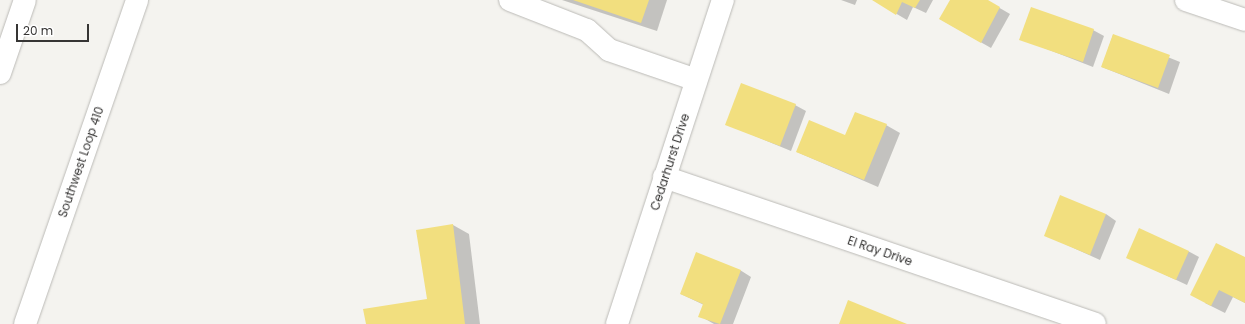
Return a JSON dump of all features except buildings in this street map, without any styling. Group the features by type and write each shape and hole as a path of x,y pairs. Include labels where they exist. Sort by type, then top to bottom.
{"main road":[{"path":"0,73 25,0"},
{"name":"Southwest Loop 410","path":"25,324 137,0"},
{"path":"510,0 587,30 609,50 696,80"},
{"name":"Cedarhurst Drive","path":"617,324 723,0"},
{"path":"1186,0 1245,20"},
{"name":"El Ray Drive","path":"664,178 1095,324"}]}
